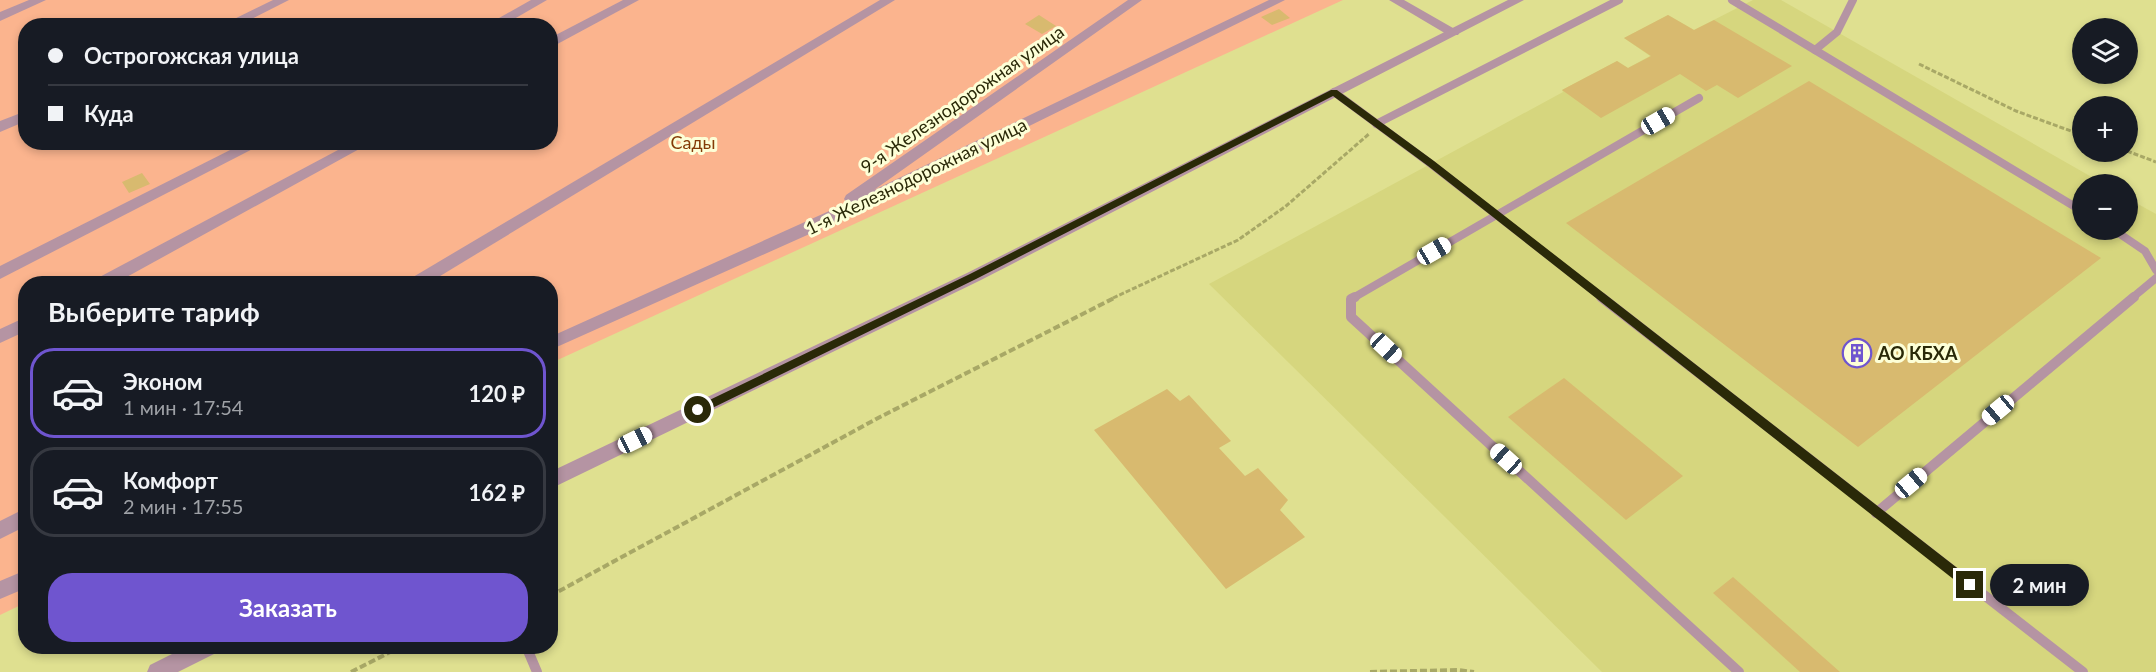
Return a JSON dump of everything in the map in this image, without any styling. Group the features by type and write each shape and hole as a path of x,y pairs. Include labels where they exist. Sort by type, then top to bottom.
{"street":[{"path":"0,17 40,0"},
{"path":"244,18 283,0"},
{"path":"506,18 541,0"},
{"path":"558,40 633,0"},
{"path":"427,276 889,0"},
{"name":"9-я Железнодорожная улица","path":"809,228 1136,0"},
{"name":"1-я Железнодорожная улица","path":"558,340 809,228 1279,0"},
{"path":"1395,0 1453,32"},
{"path":"558,477 962,282 1518,0"},
{"path":"0,127 18,119"},
{"path":"0,273 243,150"},
{"path":"115,276 350,150"},
{"path":"0,337 18,327"},
{"path":"0,531 18,521"},
{"path":"0,590 18,582"},
{"path":"157,672 193,654"}],"lane":[{"path":"1376,124 1619,0"},
{"path":"1731,0 2072,205"},
{"path":"1815,50 1837,32 1853,0"},
{"path":"1334,92 1496,215 2083,672"},
{"path":"1699,98 1351,299 1351,317 1739,672"},
{"path":"2131,240 2155,261 2156,270"},
{"path":"1876,513 2156,278"},
{"path":"529,654 537,672"}],"path":[{"path":"1919,64 2016,111 2072,131"},
{"path":"558,592 880,417 1056,326 1238,240 1286,206 1367,137 1376,124"},
{"path":"2138,156 2156,162"},
{"path":"351,672 386,654"},
{"path":"1370,672 1474,672"}],"shaded area":[{"path":"1753,0 1781,0 2086,174 2072,174 2072,240 2138,240 2138,204 2156,214 2156,672 1602,672 1209,284 1617,61 1628,68 1650,56 1624,38 1668,15 1694,30"}],"green space":[{"name":"Сады","path":"0,0 1343,0 558,360 558,276 18,276 18,606 0,615"}],"building":[{"path":"1279,9 1290,18 1272,25 1261,17"},
{"path":"1039,15 1056,26 1042,34 1025,24"},
{"path":"1668,15 1694,30 1714,20 1792,66 1738,98 1717,85 1706,91 1680,74 1601,118 1562,90 1617,61 1628,68 1651,56 1624,38"},
{"name":"АО КБХА","path":"1809,81 2101,258 1858,447 1566,223"},
{"path":"142,173 150,184 129,193 122,182"},
{"path":"1564,378 1683,476 1626,520 1508,417"},
{"path":"1167,389 1180,401 1189,395 1231,441 1219,448 1245,476 1258,468 1288,500 1280,510 1305,537 1226,589 1094,430"},
{"path":"1733,577 1840,672 1800,672 1713,593"}],"place":[{"name":"АО КБХА","path":"1857,353"}],"route":[{"path":"698,410 973,277 1334,92 1431,164 1970,585"}]}
